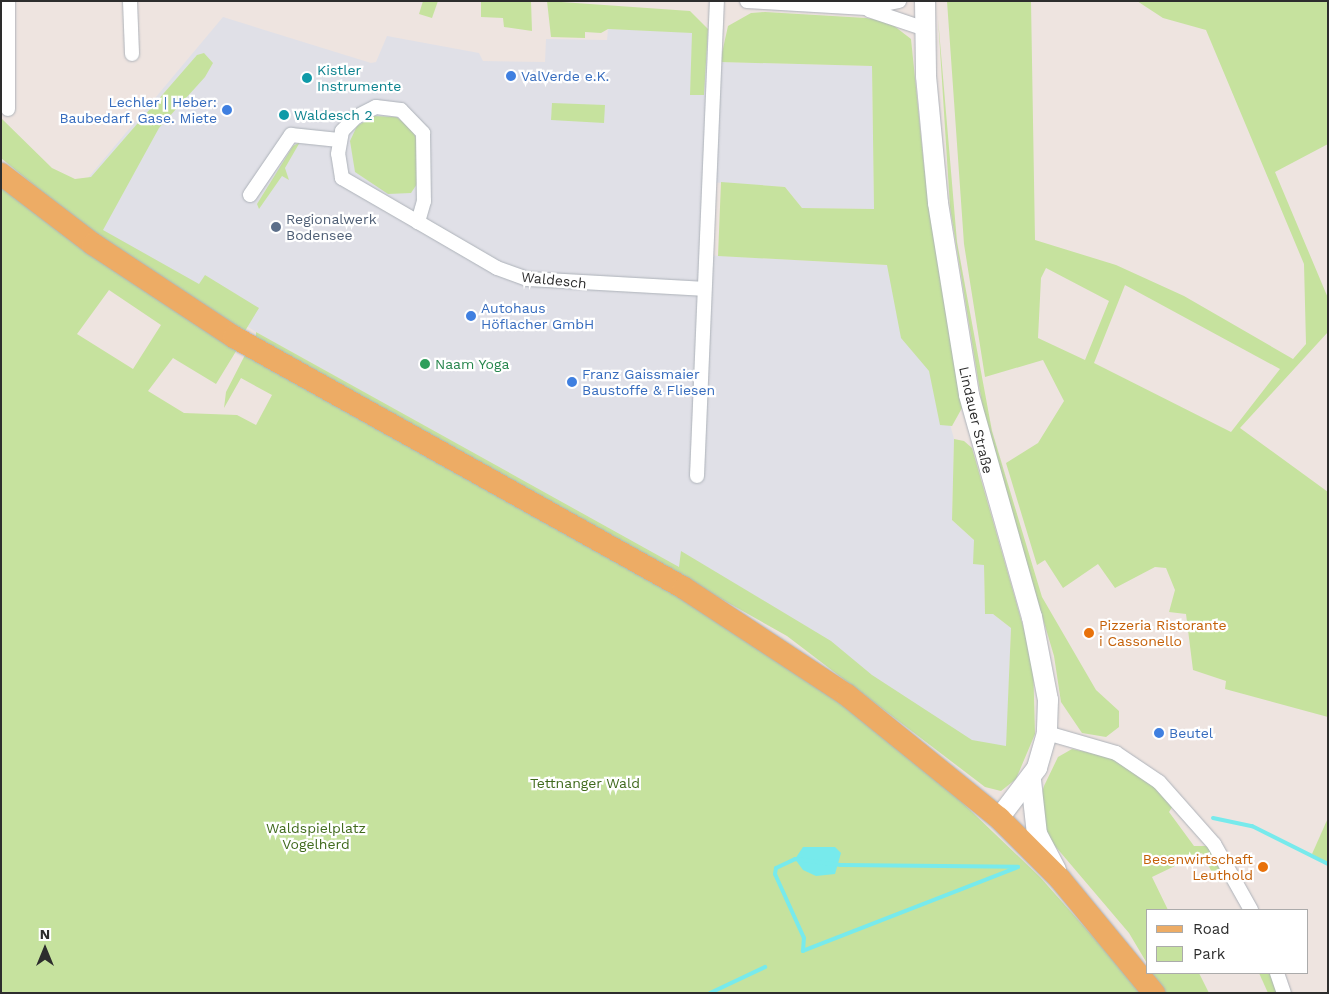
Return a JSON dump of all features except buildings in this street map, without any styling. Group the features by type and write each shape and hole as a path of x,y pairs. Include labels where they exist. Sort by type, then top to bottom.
{"main road":[{"name":"Lindauer Straße","path":"925,1 925,28 938,203 969,395 1040,650 1048,700 1047,733 1031,780 999,818"},
{"path":"1,174 101,250 234,337 756,633 901,736 999,818 1060,879 1154,993"},
{"path":"1031,780 1037,834 1060,879"}],"street":[{"path":"8,1 8,109"},
{"path":"130,1 132,54"},
{"path":"696,476 717,1"},
{"path":"747,1 866,8 899,1"},
{"path":"866,8 925,28"},
{"path":"250,195 291,135 339,140 352,120 376,107 401,110 416,121 422,132 425,158 418,222"},
{"name":"Waldesch","path":"339,140 342,178 497,268 527,279 704,289"},
{"path":"1047,733 1116,753 1159,782 1209,837 1250,909"},
{"path":"1277,974 1284,993"}],"shaded area":[{"path":"223,17 371,63 376,62 387,36 479,53 483,61 545,62 546,39 607,40 608,29 709,33 705,136 720,62 872,66 874,209 802,208 785,187 708,182 705,255 923,267 943,398 954,439 952,520 974,540 984,565 985,614 993,614 1011,628 1006,757 977,755 679,568 256,332 104,236 88,178"}],"green space":[{"path":"423,1 438,1 432,18 419,14"},
{"path":"481,1 531,1 532,31 504,27 503,18 481,17"},
{"path":"547,1 690,11 708,29 704,95 690,95 692,33 608,29 601,33 585,32 585,38 551,37"},
{"path":"947,1 1031,1 1035,240 1116,265 1184,296 1293,359 1306,344 1304,264 1206,30 1163,18 1137,1 1328,1 1328,144 1275,172 1328,298 1328,332 1240,428 1328,492 1328,717 1225,689 1226,681 1193,670 1186,614 1169,612 1175,590 1166,568 1155,567 1115,588 1098,564 1063,588 1045,560 1037,565 1006,463 1038,443 1064,401 1043,360 985,377 964,244","holes":["1046,268 1109,301 1085,360 1038,338 1041,278","1125,285 1280,369 1231,432 1094,363"]},
{"path":"765,12 866,18 889,22 911,39 924,166 962,408 952,426 940,425 929,371 901,338 887,265 718,256 721,182 785,187 802,208 874,209 872,66 720,62 728,26 751,13"},
{"path":"938,18 957,242 992,431 1042,597 1096,690 1119,711 1119,727 1106,737 1082,733 1061,702 1054,656 985,422 950,207"},
{"path":"204,53 213,63 205,77 159,128 103,230 199,284 205,275 259,308 245,331 85,227 1,158 1,118 52,168 75,179 91,177 197,55"},
{"path":"552,103 605,105 604,123 551,120"},
{"path":"374,116 396,117 412,127 419,148 419,181 411,193 388,194 355,172 350,141 357,126"},
{"path":"300,142 285,168 289,180 282,176 259,209 257,204 293,146"},
{"name":"Tettnanger Wald","path":"1,185 238,348 216,384 173,358 148,391 184,413 237,415 256,425 272,395 241,378 224,408 226,392 246,353 679,594 841,704 945,786 1040,877 1143,993 1,993","holes":["109,290 161,325 133,369 77,334"]},
{"path":"256,332 679,567 681,551 831,641 872,675 972,740 1006,746 1011,628 993,614 985,614 984,565 973,564 974,540 952,520 954,439 964,441 972,448 1033,661 1035,734 1016,779 1001,791 985,787 787,636 256,337"},
{"path":"1072,749 1111,757 1140,774 1174,804 1169,812 1194,846 1210,846 1227,875 1217,882 1202,853 1152,877 1168,909 1146,909 1146,962 1129,933 1044,833 1040,799 1058,757"},
{"path":"1328,818 1328,864 1312,854"},
{"path":"1153,974 1200,974 1209,993 1165,993"},
{"path":"1259,974 1270,974 1278,993 1268,993"}],"water":[{"path":"803,847 835,847 841,853 835,874 816,876 803,870 795,859"}],"waterway":[{"path":"1213,818 1252,826 1328,864"},
{"path":"795,859 841,865 1018,867 803,951 804,938 775,874 776,868 795,859"},
{"path":"710,993 765,967"}],"place":[{"name":"ValVerde e.K.","path":"511,76"},
{"name":"Kistler Instrumente","path":"307,78"},
{"name":"Lechler | Heber: Baubedarf. Gase. Miete","path":"227,110"},
{"name":"Waldesch 2","path":"284,115"},
{"name":"Regionalwerk Bodensee","path":"276,227"},
{"name":"Autohaus Höflacher GmbH","path":"471,316"},
{"name":"Naam Yoga","path":"425,364"},
{"name":"Franz Gaissmaier Baustoffe & Fliesen","path":"572,382"},
{"name":"Pizzeria Ristorante i Cassonello","path":"1089,633"},
{"name":"Beutel","path":"1159,733"},
{"name":"Besenwirtschaft Leuthold","path":"1263,867"}],"park label":[{"name":"Waldspielplatz Vogelherd","path":"316,836"}]}
